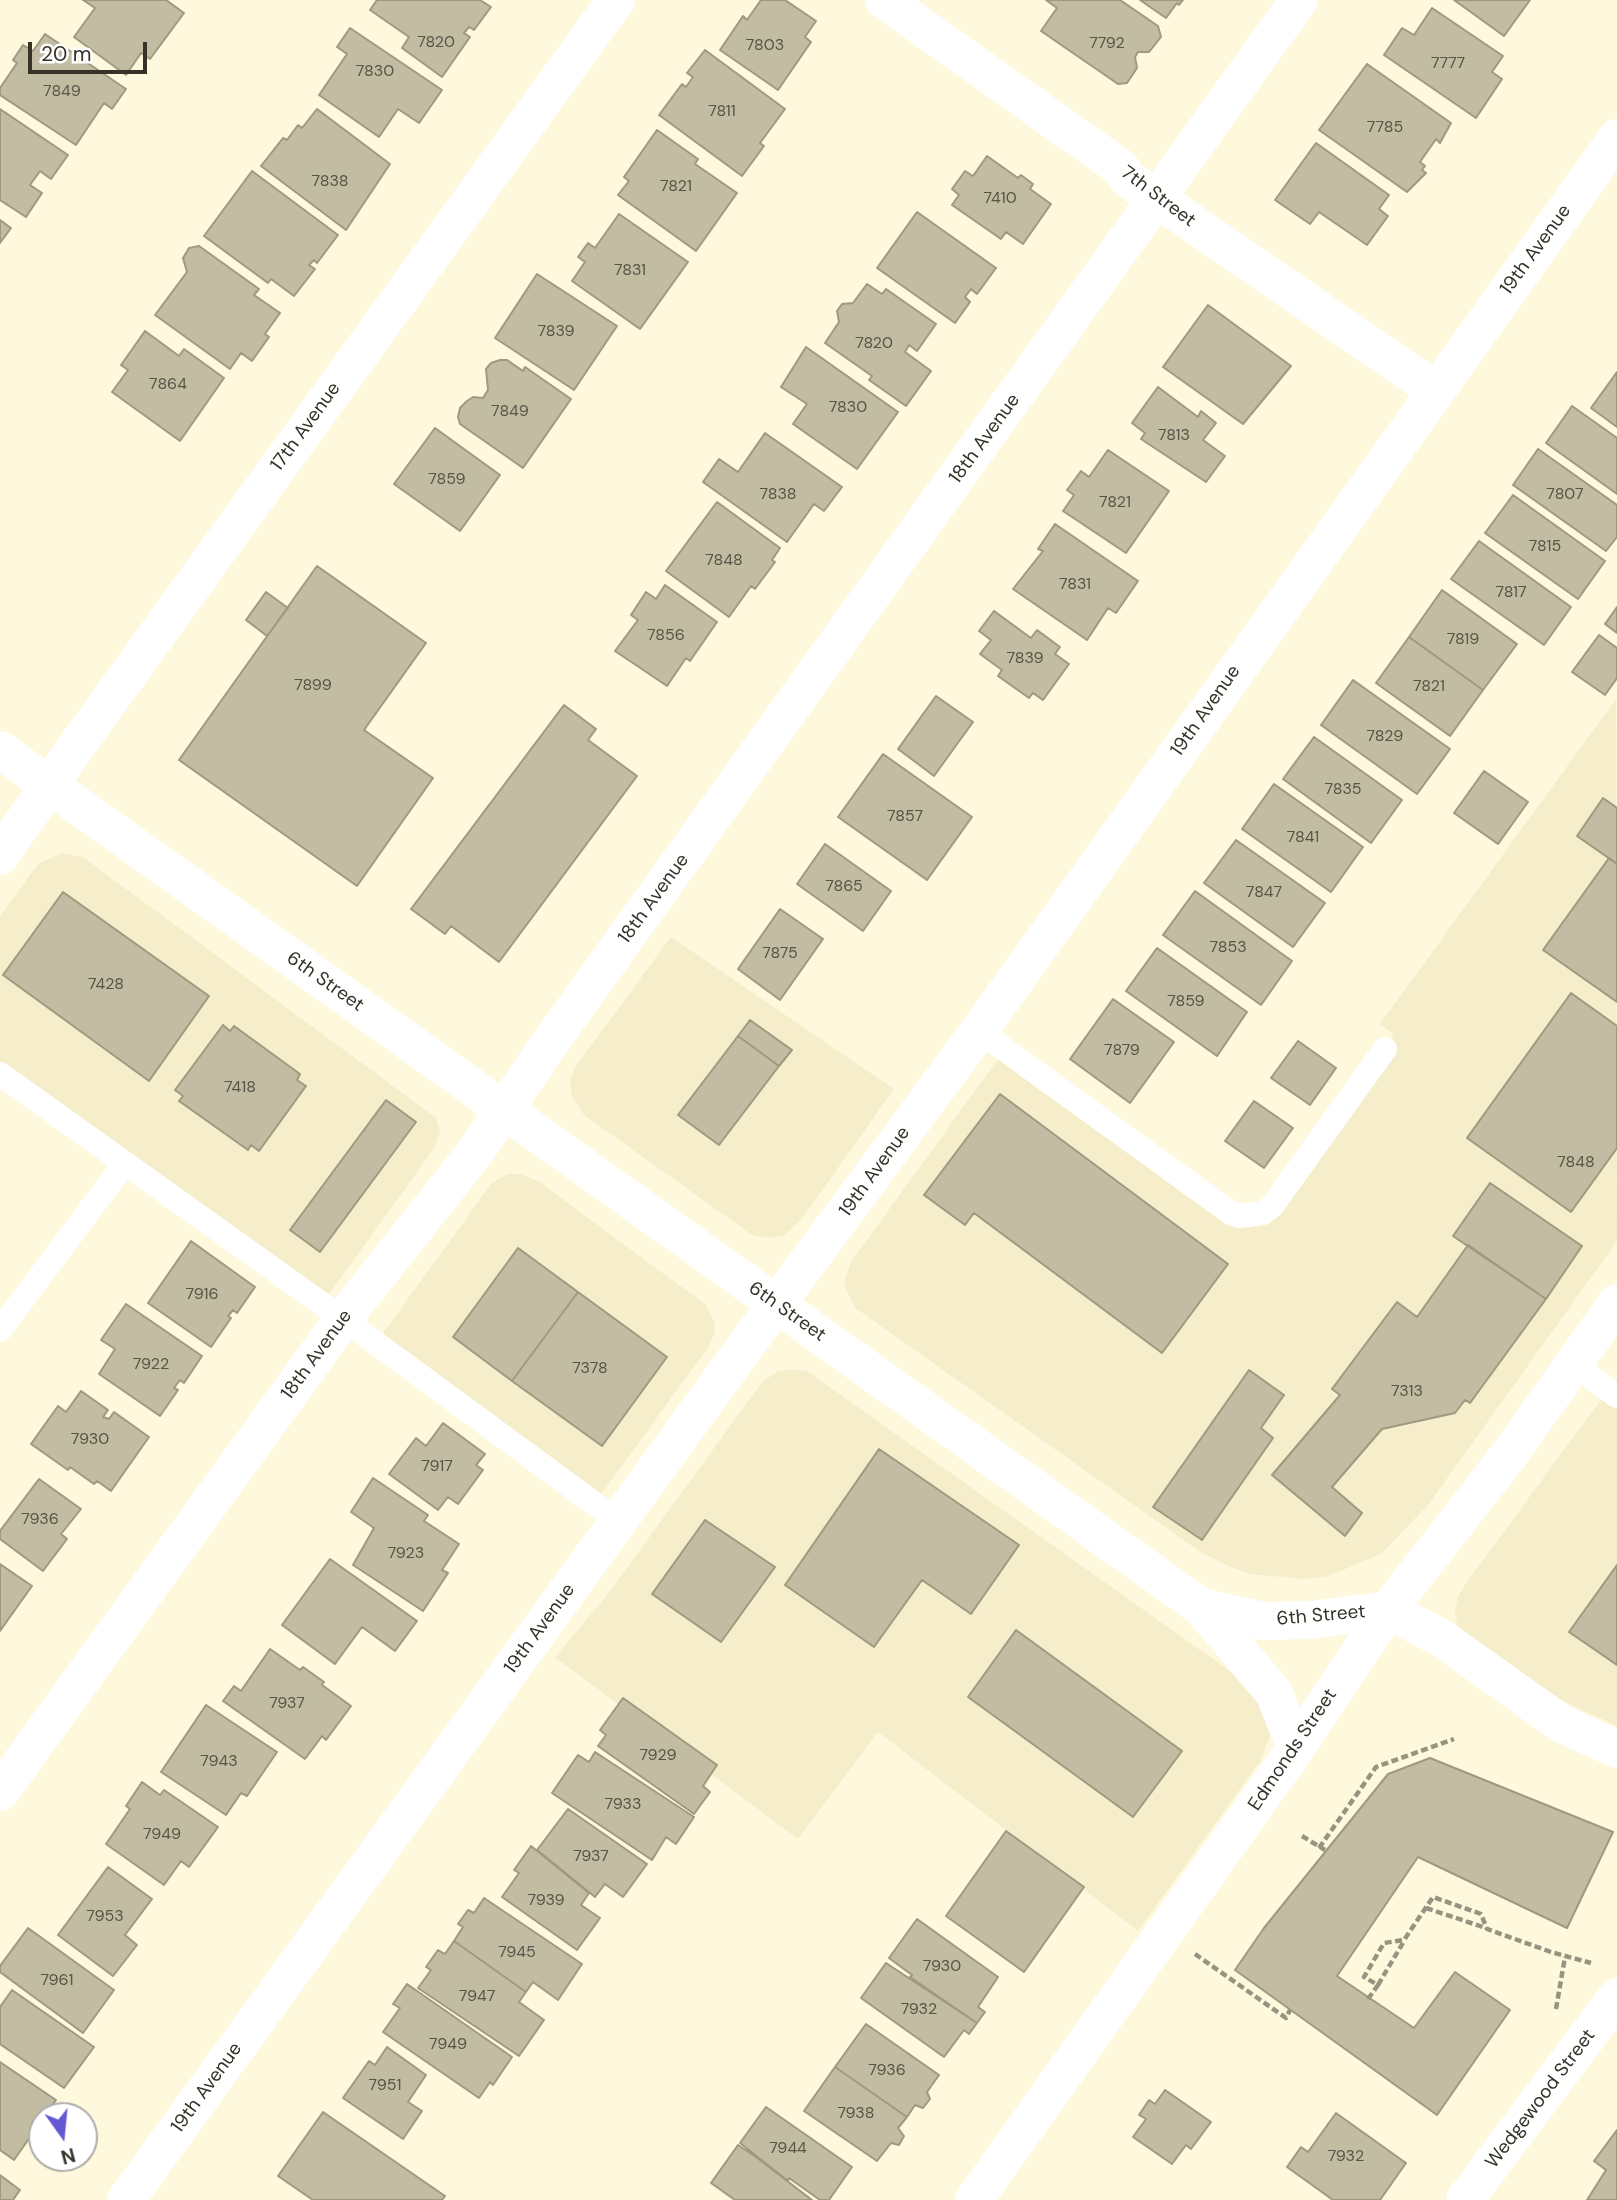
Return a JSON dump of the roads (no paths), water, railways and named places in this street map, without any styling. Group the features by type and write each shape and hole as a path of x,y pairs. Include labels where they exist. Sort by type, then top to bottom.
{"street":[{"name":"17th Avenue","path":"0,856 616,0"},
{"name":"7th Street","path":"884,0 1121,168 1127,178 1435,390"},
{"name":"18th Avenue","path":"0,1792 343,1319 505,1110 1299,0"},
{"name":"19th Avenue","path":"126,2200 776,1304 979,1031 1617,138"},
{"name":"6th Street","path":"0,750 1201,1607 1263,1621 1311,1620 1388,1610 1441,1639 1562,1724 1617,1749"},
{"name":"Edmonds Street","path":"974,2200 1296,1748 1388,1610 1501,1466 1617,1303"},
{"path":"1201,1607 1274,1693 1296,1748"},
{"name":"Wedgewood Street","path":"1465,2200 1617,1997"}],"lane":[{"path":"979,1031 1231,1213 1240,1216 1263,1213 1272,1206 1385,1049"},
{"path":"0,1074 343,1319 618,1521"},
{"path":"0,1330 125,1163"},
{"path":"1573,1364 1617,1396"}]}
